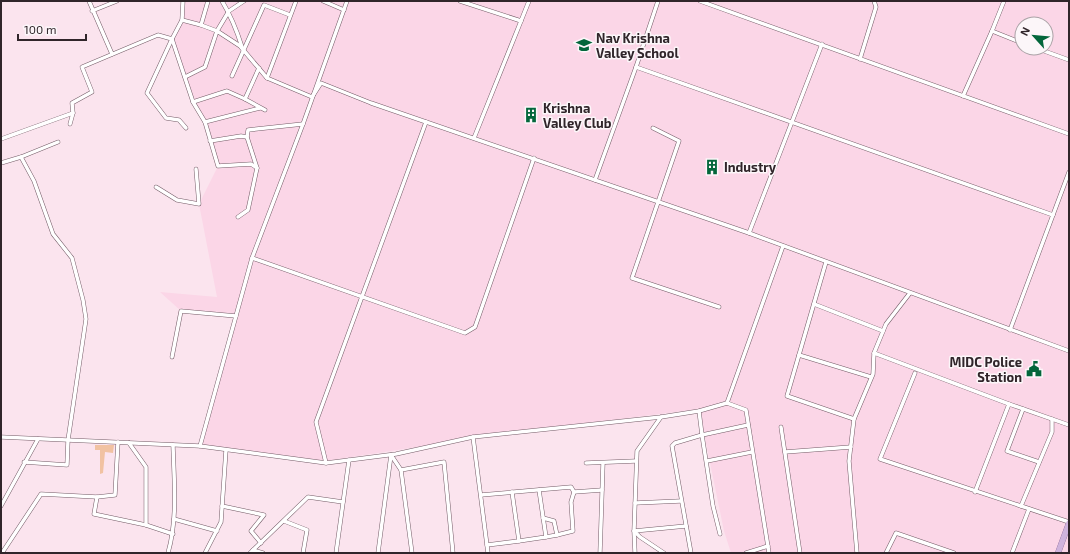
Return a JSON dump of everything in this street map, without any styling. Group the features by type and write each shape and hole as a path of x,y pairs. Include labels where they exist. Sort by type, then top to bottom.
{"main road":[{"path":"1058,553 1069,522"}],"street":[{"path":"89,1 112,54"},
{"path":"92,10 117,1"},
{"path":"183,1 182,20 147,93 166,118 179,120 186,128"},
{"path":"201,25 208,1"},
{"path":"222,1 229,11 243,49"},
{"path":"185,77 205,67 217,31 229,11 244,1"},
{"path":"267,78 296,1"},
{"path":"323,1 344,10"},
{"path":"200,446 252,258 303,124 347,1"},
{"path":"460,1 521,21"},
{"path":"474,138 529,1"},
{"path":"596,180 658,1"},
{"path":"700,1 1069,134"},
{"path":"860,59 876,7 874,1"},
{"path":"963,96 1004,1"},
{"path":"232,76 264,5 290,15"},
{"path":"182,20 217,31 243,49 267,78 312,97"},
{"path":"992,31 1014,39"},
{"path":"70,124 73,113 72,103 92,92 82,67 158,35 172,39"},
{"path":"172,39 193,102 205,122 218,166 250,164 256,168"},
{"path":"749,233 822,44"},
{"path":"1054,55 1069,60"},
{"path":"636,67 1053,216"},
{"path":"245,99 259,68"},
{"path":"312,97 321,83 371,103 749,233 1069,351"},
{"path":"193,102 228,91 264,110"},
{"path":"205,122 260,108"},
{"path":"1,139 73,113"},
{"path":"326,463 316,422 426,122"},
{"path":"238,217 248,210 256,168 247,137 248,130 303,124"},
{"path":"653,128 679,141 632,278 719,307"},
{"path":"210,141 240,136 247,137"},
{"path":"1,163 21,157 58,142"},
{"path":"21,157 34,181 53,234 72,258 83,300 86,319 68,440 67,465 24,462"},
{"path":"252,258 465,333 475,327 534,158"},
{"path":"156,187 177,200 199,204 196,169"},
{"path":"1010,330 1069,172"},
{"path":"727,403 783,246"},
{"path":"826,262 787,396 854,419"},
{"path":"857,553 849,461 854,419 871,377 874,353 886,324 910,293"},
{"path":"814,304 883,331"},
{"path":"172,357 181,311 236,316"},
{"path":"874,353 1069,425"},
{"path":"799,354 871,377"},
{"path":"915,373 880,459 975,492 1069,522"},
{"path":"1,437 200,446 326,463 391,455 473,437 661,417 699,411 727,403 746,410 769,553"},
{"path":"975,492 1009,404"},
{"path":"1023,409 1007,451 1039,462"},
{"path":"699,411 713,506 720,534"},
{"path":"636,553 634,531 637,451 661,417"},
{"path":"1021,506 1052,432 1052,419"},
{"path":"691,553 672,446 675,443 702,435 748,425"},
{"path":"781,427 800,553"},
{"path":"473,437 488,553"},
{"path":"1,506 38,439"},
{"path":"2,553 41,494 97,497 115,496 118,442"},
{"path":"129,443 146,467 146,525"},
{"path":"168,553 174,534 173,445"},
{"path":"784,452 851,447"},
{"path":"205,553 222,522 226,450"},
{"path":"707,461 752,452"},
{"path":"391,455 401,470 412,553"},
{"path":"378,553 391,455"},
{"path":"336,553 349,460"},
{"path":"401,470 444,462 453,553"},
{"path":"586,463 636,462"},
{"path":"600,553 603,463"},
{"path":"481,495 571,487 574,492 571,502 573,531 546,537 487,545"},
{"path":"539,490 546,537"},
{"path":"574,492 602,490"},
{"path":"512,492 519,541"},
{"path":"97,497 94,514 146,525 174,534"},
{"path":"252,552 308,497 343,502"},
{"path":"635,503 681,500"},
{"path":"222,506 264,515 251,531 261,543"},
{"path":"1012,553 1030,509"},
{"path":"543,518 554,521 556,535"},
{"path":"174,519 217,531"},
{"path":"284,521 307,530 303,553"},
{"path":"634,531 686,526"},
{"path":"634,531 640,538 664,553"},
{"path":"886,553 896,533 954,553"},
{"path":"746,553 768,546"},
{"path":"252,552 263,553"}],"shaded area":[{"path":"183,1 1069,1 1069,553 731,553 724,531 699,409 510,433 318,462 200,446 236,316 181,311 160,292 217,297 199,204 218,166 172,39 182,20"},
{"path":"95,445 114,445 113,453 105,452 103,473 100,474 100,450 95,450"}],"place":[{"name":"Nav Krishna Valley School","path":"584,45"},
{"name":"Krishna Valley Club","path":"531,115"},
{"name":"Industry","path":"712,167"},
{"name":"MIDC Police Station","path":"1034,369"}]}
